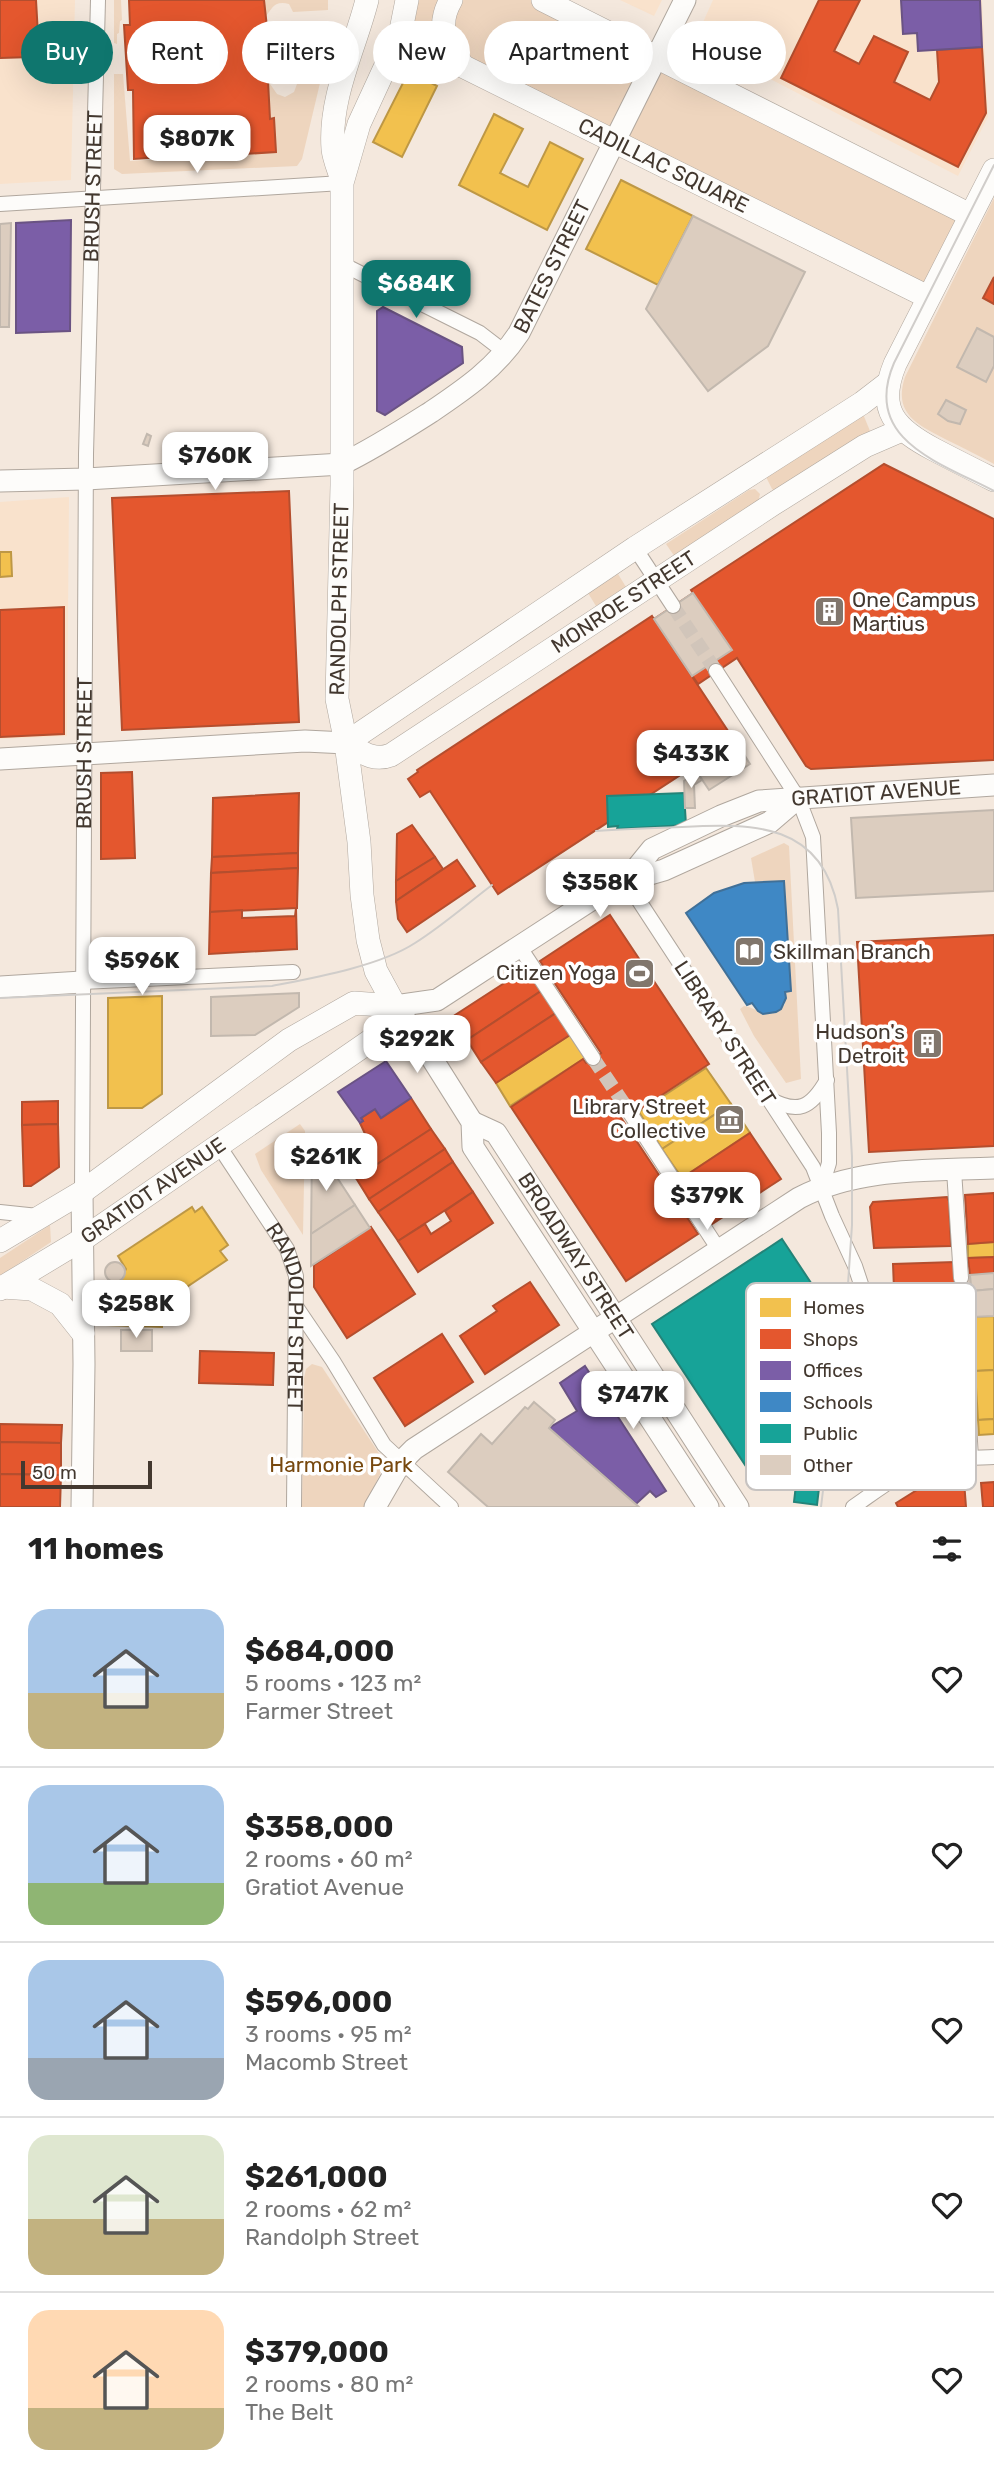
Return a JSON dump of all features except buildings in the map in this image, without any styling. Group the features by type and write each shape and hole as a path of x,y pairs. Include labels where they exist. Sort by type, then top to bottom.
{"main road":[{"name":"RANDOLPH STREET","path":"367,0 343,78 334,122 333,150 342,183 342,464 337,699 346,743 359,842 368,940 376,971 395,1006"},
{"name":"RANDOLPH STREET","path":"403,21 407,0"},
{"path":"444,21 451,0"},
{"path":"543,0 970,215"},
{"name":"CADILLAC SQUARE","path":"470,69 928,297"},
{"name":"RANDOLPH STREET","path":"342,183 359,124 377,84"},
{"path":"994,170 928,297 888,383 890,411 902,430 912,438 994,480"},
{"name":"MONROE STREET","path":"888,383 862,403 635,548 346,743 372,758 380,759 391,755 773,504 865,446 902,430"},
{"path":"753,473 773,504"},
{"name":"GRATIOT AVENUE","path":"0,1241 82,1192 289,1040 354,1003 395,1006 376,1037 83,1239 1,1288"},
{"path":"1,1288 32,1289 60,1304 83,1333"}],"street":[{"name":"BRUSH STREET","path":"82,1507 86,479 97,0"},
{"name":"BATES STREET","path":"342,464 377,447 478,380 506,353 519,333 685,0"},
{"path":"0,204 342,183"},
{"path":"342,264 480,332 506,353"},
{"path":"0,481 86,479 342,464"},
{"path":"635,548 673,606"},
{"path":"716,671 798,797 813,837 827,1079 829,1163 822,1186"},
{"name":"MONROE STREET","path":"0,759 305,741 346,743"},
{"name":"GRATIOT AVENUE","path":"395,1006 437,1000 594,898 626,881 664,870 769,822 798,797 994,785"},
{"name":"LIBRARY STREET","path":"626,881 813,1167 861,1283"},
{"path":"523,944 593,1058"},
{"path":"0,987 293,972"},
{"name":"BROADWAY STREET","path":"395,1006 419,1038 472,1122 474,1147 708,1507"},
{"path":"768,1098 780,1105 794,1108 806,1106 817,1097 827,1079"},
{"path":"626,1107 719,1250"},
{"name":"BROADWAY STREET","path":"472,1122 496,1133 738,1507"},
{"name":"RANDOLPH STREET","path":"219,1146 287,1249 296,1276 294,1507"},
{"path":"375,1507 401,1462 414,1449 799,1198 822,1186 859,1176 994,1168"},
{"path":"954,1170 961,1283"},
{"path":"0,1212 38,1216"},
{"path":"297,1308 333,1361 384,1446 451,1507"},
{"path":"976,1458 994,1457"},
{"path":"853,1507 878,1490"}],"shaded area":[{"path":"0,0 75,0 75,21 21,21 21,84 73,84 71,180 0,184"},
{"path":"620,0 662,0 654,16"},
{"path":"713,0 982,0 988,117 958,176 780,84 786,84 786,21 704,21"},
{"path":"69,497 67,736 0,739 0,502"}],"green space":[{"path":"114,0 121,0 122,20 117,44 114,43"},
{"path":"264,0 328,0 328,10 293,12 289,4 279,3 265,17"},
{"path":"407,0 543,0 585,21 484,21 484,77 470,70 470,21 403,21"},
{"path":"653,55 667,62 667,84 710,84 970,215 928,297 499,84 653,84"},
{"path":"114,74 123,74 130,161 276,152 274,119 270,119 268,84 277,94 285,97 294,92 297,84 320,84 302,159 297,166 122,174 114,169"},
{"path":"994,198 994,464 919,424 906,410 902,401 902,390 905,377"},
{"path":"863,414 870,431 772,489 766,477"},
{"path":"755,489 760,494 758,502 675,557 666,544 749,490"},
{"path":"618,574 626,587 596,606 588,593"},
{"path":"784,843 789,846 801,1079 786,1083 754,1036 740,1009 744,1006 766,1013 775,1012 785,1004 785,992 791,990 784,881 755,882 751,858"},
{"path":"300,1124 305,1131 303,1235 261,1170 255,1154"},
{"path":"50,1225 51,1242 0,1276 0,1258"},
{"name":"Harmonie Park","path":"312,1364 322,1367 384,1461 364,1507 302,1507 304,1378 306,1369"}],"tunnel":[{"path":"673,606 716,671"},
{"path":"593,1058 626,1107"}],"tram line":[{"path":"994,165 894,363 887,389 888,412 897,430 912,445 951,470 994,491"},
{"path":"596,831 709,826 759,829 781,834 801,844 817,859 830,881 838,909 852,1157 852,1225 848,1283"},
{"path":"0,998 272,986 326,975 365,965 415,943 492,885"},
{"path":"821,1507 823,1490"}],"place":[{"name":"One Campus Martius","path":"829,612"},
{"name":"Skillman Branch","path":"750,952"},
{"name":"Citizen Yoga","path":"639,973"},
{"name":"Hudson's Detroit","path":"928,1044"},
{"name":"Library Street Collective","path":"729,1119"}]}
